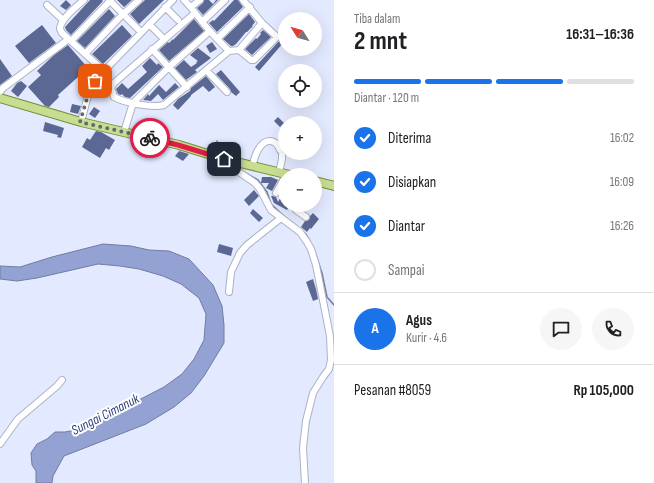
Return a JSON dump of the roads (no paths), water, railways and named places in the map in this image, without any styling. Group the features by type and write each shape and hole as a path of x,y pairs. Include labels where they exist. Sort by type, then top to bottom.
{"main road":[{"path":"0,98 80,122 178,145 278,175"},
{"path":"322,183 334,186"}],"street":[{"path":"0,92 3,88 68,41 110,0 141,32"},
{"path":"86,54 139,0"},
{"path":"80,122 90,88 104,71 173,0"},
{"path":"184,0 229,51"},
{"path":"200,0 193,10 152,49 115,81 112,86 112,93 114,97 133,103 153,106 163,105 187,87 229,51 239,50 262,23"},
{"path":"202,22 225,0"},
{"path":"239,50 251,60 254,60 276,38 276,35 262,23 243,0"},
{"path":"80,1 63,20 60,29 68,41 86,54 104,71"},
{"path":"47,5 63,20"},
{"path":"165,7 178,20"},
{"path":"217,39 250,7"},
{"path":"149,24 161,36"},
{"path":"124,132 133,103 169,67 210,31"},
{"path":"152,49 187,87"},
{"path":"206,70 227,92"},
{"path":"252,166 258,150 264,142 269,140 278,146 281,153 284,168"},
{"path":"224,159 226,163 234,170 255,183 260,189 271,210 300,232 314,254 330,336 331,360 329,369 322,377 313,393 306,421 303,448 305,483"},
{"path":"276,193 278,189"},
{"path":"299,212 306,217"},
{"path":"229,292 231,272 240,253 247,245 281,218"},
{"path":"0,444 18,419 62,380"}],"water":[{"path":"103,244 169,251 189,259 213,285 222,306 224,343 204,376 191,393 174,407 146,424 64,456 53,476 52,483 36,483 36,471 32,465 31,453 37,444 47,439 55,432 75,430 89,423 120,412 135,402 164,387 182,374 194,359 204,340 206,314 199,298 181,284 163,276 139,269 98,264 37,278 17,281 0,279 0,266 20,267"}],"waterway":[{"path":"217,141 222,153"},
{"path":"244,172 258,180 267,192 271,204 284,216"},
{"path":"302,231 306,234 310,241"},
{"path":"314,249 322,273 327,297 334,305"}],"water label":[{"name":"Sungai Cimanuk","path":"105,414"}]}
